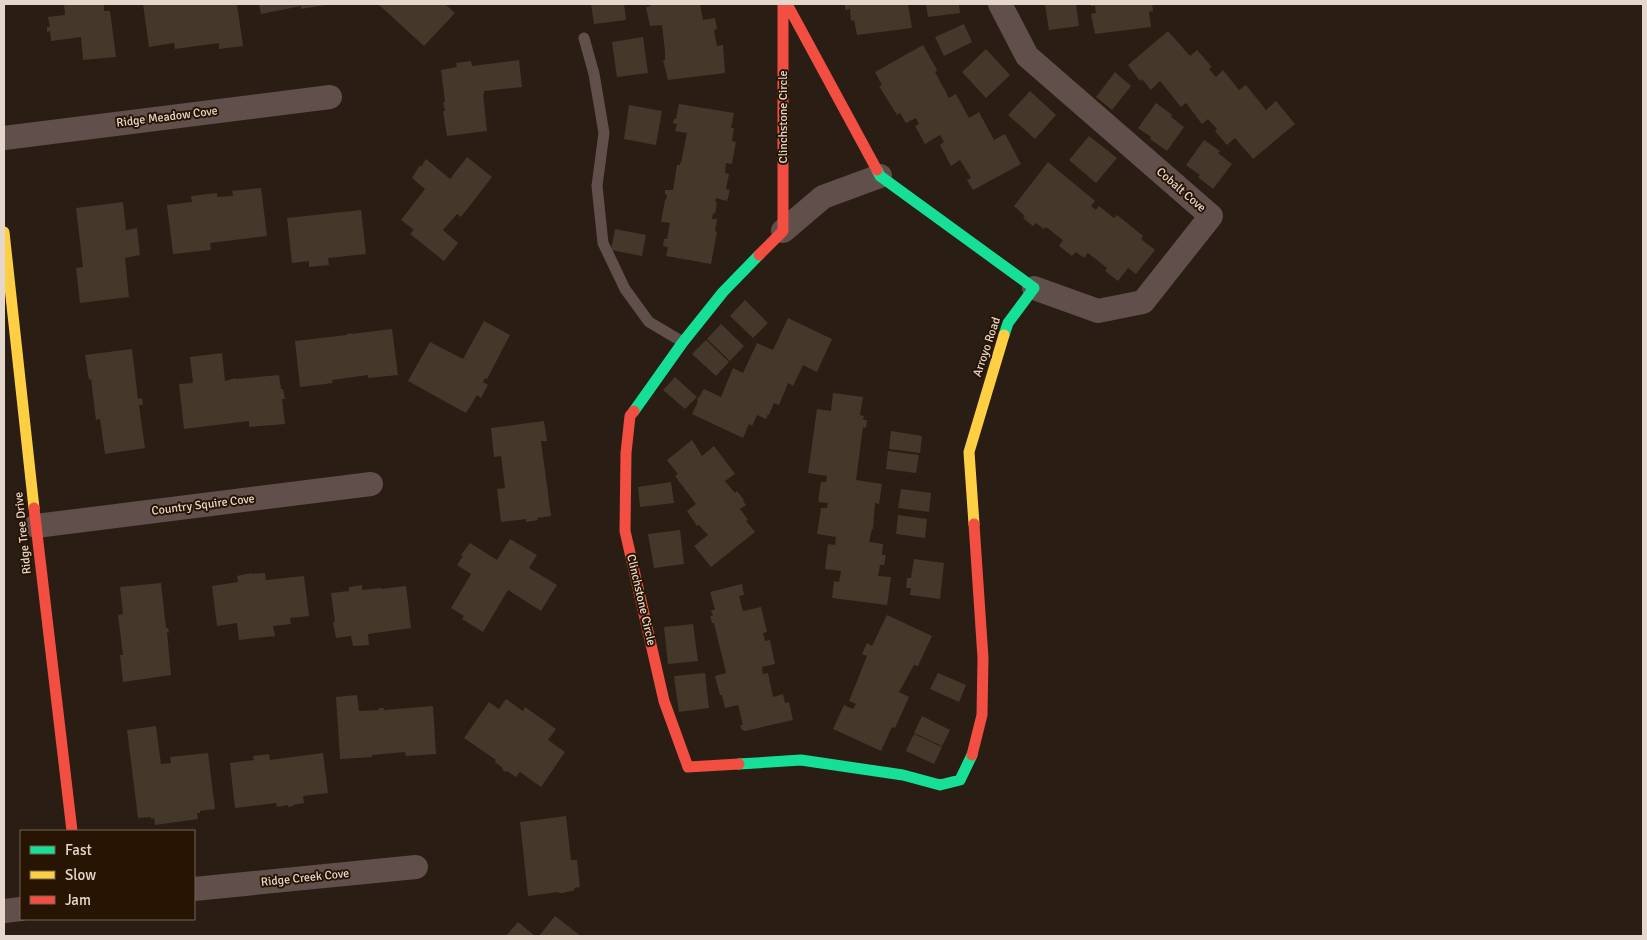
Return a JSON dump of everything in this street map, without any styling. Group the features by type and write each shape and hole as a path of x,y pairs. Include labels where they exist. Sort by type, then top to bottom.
{"street":[{"path":"785,4 880,176 1034,288"},
{"name":"Clinchstone Circle","path":"783,230 785,4"},
{"name":"Cobalt Cove","path":"1000,4 1027,56 1211,216 1142,302 1098,311 1034,288"},
{"name":"Ridge Meadow Cove","path":"4,138 330,97"},
{"name":"Clinchstone Circle","path":"880,176 823,197 783,230 723,292 683,342 630,416 626,453 625,531 664,700 688,767 801,760 903,775 940,784"},
{"name":"Ridge Tree Drive","path":"4,232 72,830"},
{"name":"Arroyo Road","path":"940,784 960,780 974,752 982,715 984,658 969,452 1008,322 1034,288"},
{"name":"Country Squire Cove","path":"36,526 371,484"},
{"name":"Ridge Creek Cove","path":"195,889 416,867"},
{"path":"4,911 20,908"}],"lane":[{"path":"584,38 594,74 604,133 597,186 603,242 625,288 649,322 683,342"}],"building":[{"path":"64,4 104,4 104,11 110,11 116,57 83,60 81,37 51,41 50,31 47,32 47,27 50,27 48,17 65,15"},
{"path":"143,4 237,4 243,46 219,49 219,43 175,49 174,43 149,47"},
{"path":"259,4 325,5 301,9 301,6 261,14"},
{"path":"378,4 445,4 455,13 424,46"},
{"path":"591,4 624,4 626,20 594,24"},
{"path":"650,4 700,4 703,20 715,18 717,29 714,30 717,46 723,45 725,73 668,80 663,60 665,60 665,52 662,25 650,26 646,7 651,6"},
{"path":"845,4 908,4 912,28 857,35 854,20 851,21 850,9 845,10"},
{"path":"926,4 959,4 960,13 928,17"},
{"path":"1045,4 1076,4 1079,26 1049,30"},
{"path":"1091,4 1152,4 1153,11 1149,12 1151,27 1095,34 1091,14 1096,13 1096,6 1091,6"},
{"path":"964,24 972,42 944,56 935,37"},
{"path":"1168,31 1190,56 1197,50 1212,67 1209,69 1216,77 1223,70 1239,90 1246,85 1266,110 1276,101 1295,124 1253,159 1235,138 1227,145 1208,119 1202,124 1186,103 1181,107 1160,81 1151,90 1142,79 1140,81 1128,65"},
{"path":"643,37 648,73 617,77 612,42"},
{"path":"923,45 937,70 935,72 949,98 956,94 969,118 979,112 994,140 1005,134 1021,164 973,190 967,180 971,178 960,160 951,166 940,145 944,142 940,135 925,144 915,126 919,124 916,118 906,123 900,113 897,115 879,86 882,85 875,72"},
{"path":"986,49 1010,75 986,98 962,72"},
{"path":"519,60 522,87 484,91 487,131 447,136 443,111 445,111 443,102 445,102 441,70 457,67 456,63 471,61 472,66"},
{"path":"1115,72 1131,86 1112,110 1096,97"},
{"path":"1030,91 1056,115 1035,139 1008,115"},
{"path":"1156,103 1184,127 1167,151 1138,128"},
{"path":"679,104 734,113 731,128 734,128 732,141 736,142 732,164 726,163 725,173 729,174 726,189 730,190 727,201 716,198 715,214 713,213 712,219 717,219 715,231 717,232 711,264 666,256 668,247 663,246 664,239 667,239 670,223 661,222 667,195 665,190 673,190 677,165 681,163 687,133 675,131 677,124 673,123 674,119 676,119"},
{"path":"629,105 662,111 656,145 624,139"},
{"path":"1089,136 1117,158 1096,183 1069,160"},
{"path":"1204,140 1220,151 1218,153 1232,164 1213,189 1198,177 1200,175 1186,165"},
{"path":"467,157 492,177 461,217 457,214 443,230 458,243 444,261 410,234 414,230 401,220 425,189 412,178 426,159 450,179"},
{"path":"1048,162 1095,201 1091,206 1096,210 1099,206 1114,218 1117,215 1143,236 1141,239 1155,250 1136,274 1128,268 1118,281 1105,271 1107,268 1088,253 1084,258 1076,252 1072,256 1059,246 1063,240 1046,227 1044,229 1036,223 1033,226 1023,218 1025,216 1014,206"},
{"path":"261,188 267,236 210,243 211,250 173,254 167,205 192,202 191,196 217,193 217,197 233,196 232,191"},
{"path":"123,202 126,230 137,228 140,255 125,258 129,297 80,303 76,268 83,267 76,208"},
{"path":"361,210 366,254 328,258 329,265 309,267 309,261 292,263 287,218"},
{"path":"615,229 646,235 642,256 611,250"},
{"path":"745,300 768,323 753,338 730,316"},
{"path":"788,318 832,339 817,372 803,365 793,386 788,383 779,405 774,403 766,419 757,415 752,426 749,424 743,438 692,414 697,400 704,389 721,397 733,368 743,373 757,343 773,350"},
{"path":"484,321 510,335 487,379 485,378 483,382 488,385 481,398 477,395 466,413 408,381 430,342 463,359"},
{"path":"721,324 744,346 730,361 707,339"},
{"path":"392,329 398,375 368,378 368,375 332,380 333,383 300,387 295,341"},
{"path":"706,340 729,362 716,376 692,354"},
{"path":"132,349 138,399 142,398 143,405 139,405 145,448 105,454 100,419 96,420 91,379 89,380 85,355"},
{"path":"222,353 225,381 236,378 279,375 285,399 282,399 285,424 249,427 249,421 184,429 179,384 193,383 190,357"},
{"path":"675,377 697,397 685,409 663,390"},
{"path":"833,393 863,397 860,415 864,416 863,420 867,420 866,428 863,427 856,480 882,484 879,504 875,503 873,529 869,542 883,544 882,555 886,555 884,565 880,565 878,576 891,577 887,605 832,598 834,581 839,582 841,571 825,569 828,544 835,545 836,537 817,534 821,508 827,508 828,503 818,502 821,482 826,482 827,476 808,473 817,409 831,411"},
{"path":"544,421 547,441 541,441 551,516 526,522 526,519 501,522 497,489 505,488 501,456 494,457 491,428"},
{"path":"891,431 922,436 920,453 889,449"},
{"path":"692,440 702,456 714,446 735,474 725,481 744,500 746,505 740,509 748,520 746,521 755,532 711,567 694,546 708,535 699,525 697,526 687,511 696,504 675,476 678,474 667,460"},
{"path":"888,451 919,455 916,473 886,469"},
{"path":"671,482 674,503 640,507 638,487"},
{"path":"901,489 931,493 929,512 898,508"},
{"path":"898,515 927,519 925,538 896,534"},
{"path":"680,530 684,564 654,568 648,534"},
{"path":"510,539 537,555 529,568 557,585 541,611 508,590 483,632 462,619 464,616 451,608 471,574 457,565 463,556 461,555 470,543 497,560"},
{"path":"914,559 944,563 940,599 910,595 911,588 906,588 907,578 911,578"},
{"path":"265,573 266,580 304,576 309,616 290,618 291,624 273,626 275,636 239,640 237,623 217,626 212,586 238,582 237,576"},
{"path":"161,583 166,628 168,628 169,633 167,632 171,675 123,682 120,655 123,655 118,615 123,614 120,587"},
{"path":"742,584 744,595 739,596 743,611 761,607 767,632 763,633 765,641 770,640 775,664 762,667 763,674 768,673 773,697 783,694 785,703 789,702 793,720 745,731 742,730 740,725 743,725 738,705 725,708 722,695 720,695 715,676 726,673 714,623 712,623 710,616 713,616 711,610 715,610 710,592"},
{"path":"362,585 362,590 406,586 411,628 368,634 369,645 353,646 351,636 336,638 331,593 349,591 349,587"},
{"path":"887,615 932,636 918,666 914,665 899,692 909,697 895,728 892,727 881,751 833,729 844,705 853,709 856,704 849,701 867,656 862,654 867,643 872,646"},
{"path":"693,624 698,661 668,664 664,627"},
{"path":"705,673 709,708 679,712 674,676"},
{"path":"938,673 966,685 959,702 930,689"},
{"path":"357,695 359,711 379,710 379,708 384,708 384,710 433,706 436,754 406,756 405,752 340,759 336,697"},
{"path":"506,699 523,711 525,707 556,729 548,740 565,752 541,787 520,772 516,777 502,770 503,768 495,762 496,760 464,738 489,702 499,709"},
{"path":"922,716 950,730 942,746 914,733"},
{"path":"156,726 161,764 171,763 170,757 208,753 215,809 200,811 200,813 197,813 198,819 155,825 154,818 138,818 127,730"},
{"path":"914,734 942,747 934,764 906,751"},
{"path":"323,753 328,793 303,796 304,803 288,807 288,805 277,807 276,803 235,808 230,763 254,760 253,756 269,754 270,760"},
{"path":"566,816 571,860 577,860 580,887 563,893 528,896 520,822"},
{"path":"555,916 581,936 539,936"},
{"path":"518,922 535,936 506,936"}],"traffic: fast":[{"path":"877,170 880,176 1034,288 1008,323 1004,335"},
{"path":"634,411 683,342 723,292 759,255"},
{"path":"739,764 801,760 903,775 940,785 960,780 972,755"}],"traffic: slow":[{"path":"4,232 34,508"},
{"path":"974,524 969,452 1004,335"}],"traffic: jam":[{"path":"759,255 783,231 783,4"},
{"path":"787,4 877,170"},
{"path":"634,411 630,416 626,453 625,531 664,701 688,767 739,764"},
{"path":"34,508 72,830"},
{"path":"972,755 982,715 983,658 974,524"}]}
